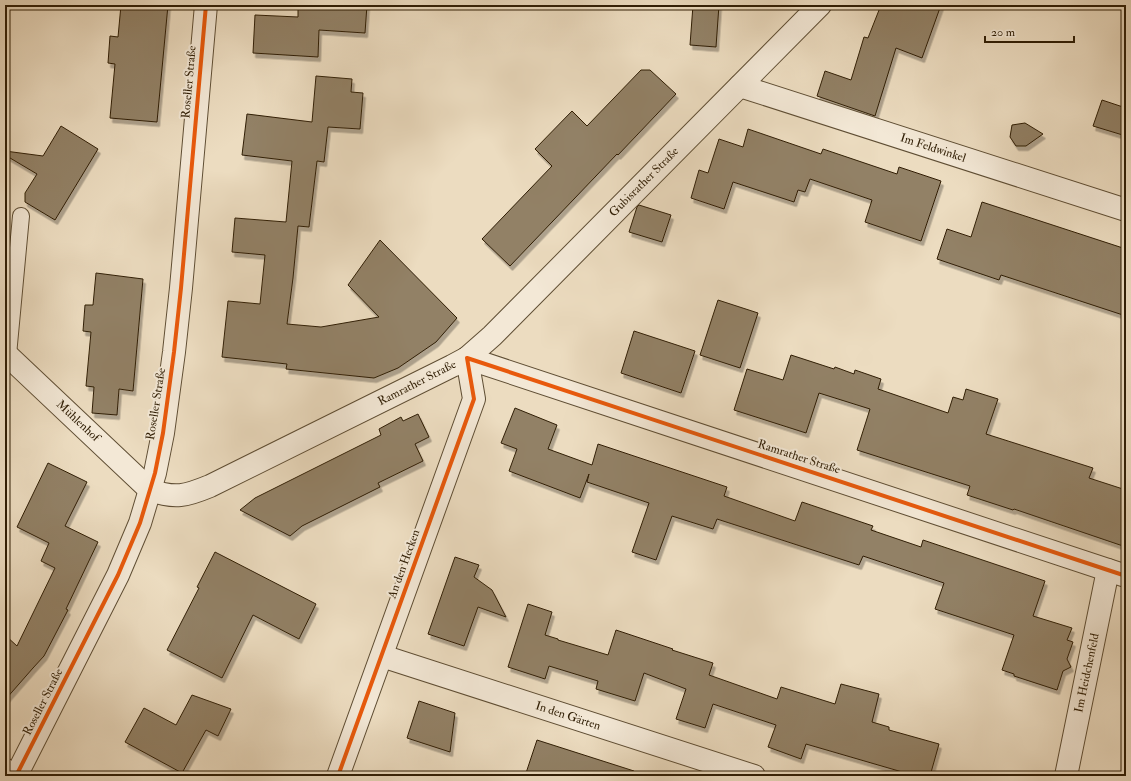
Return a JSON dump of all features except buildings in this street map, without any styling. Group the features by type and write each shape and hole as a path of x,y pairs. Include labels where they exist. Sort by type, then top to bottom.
{"street":[{"name":"Roseller Straße","path":"16,776 108,595 140,523 150,490 163,433 174,352 206,5"},
{"name":"Gubisrather Straße","path":"466,358 492,336 820,5"},
{"name":"Im Feldwinkel","path":"740,86 1126,210"},
{"name":"Mühlenhof","path":"6,354 150,490"},
{"name":"Ramrather Straße","path":"150,490 159,494 180,496 191,494 437,374 466,358 1117,573"},
{"name":"An den Hecken","path":"338,776 474,399 466,358"},
{"name":"Im Heidchenfeld","path":"1066,776 1117,573"},
{"name":"In den Gärten","path":"382,656 754,776"}],"lane":[{"path":"6,354 21,216"},
{"path":"5,766 16,776"}],"cycle path":[{"path":"16,776 118,575 140,523 155,473 163,433 181,288 206,5"},
{"path":"338,776 474,399 467,358 1126,576"}]}
